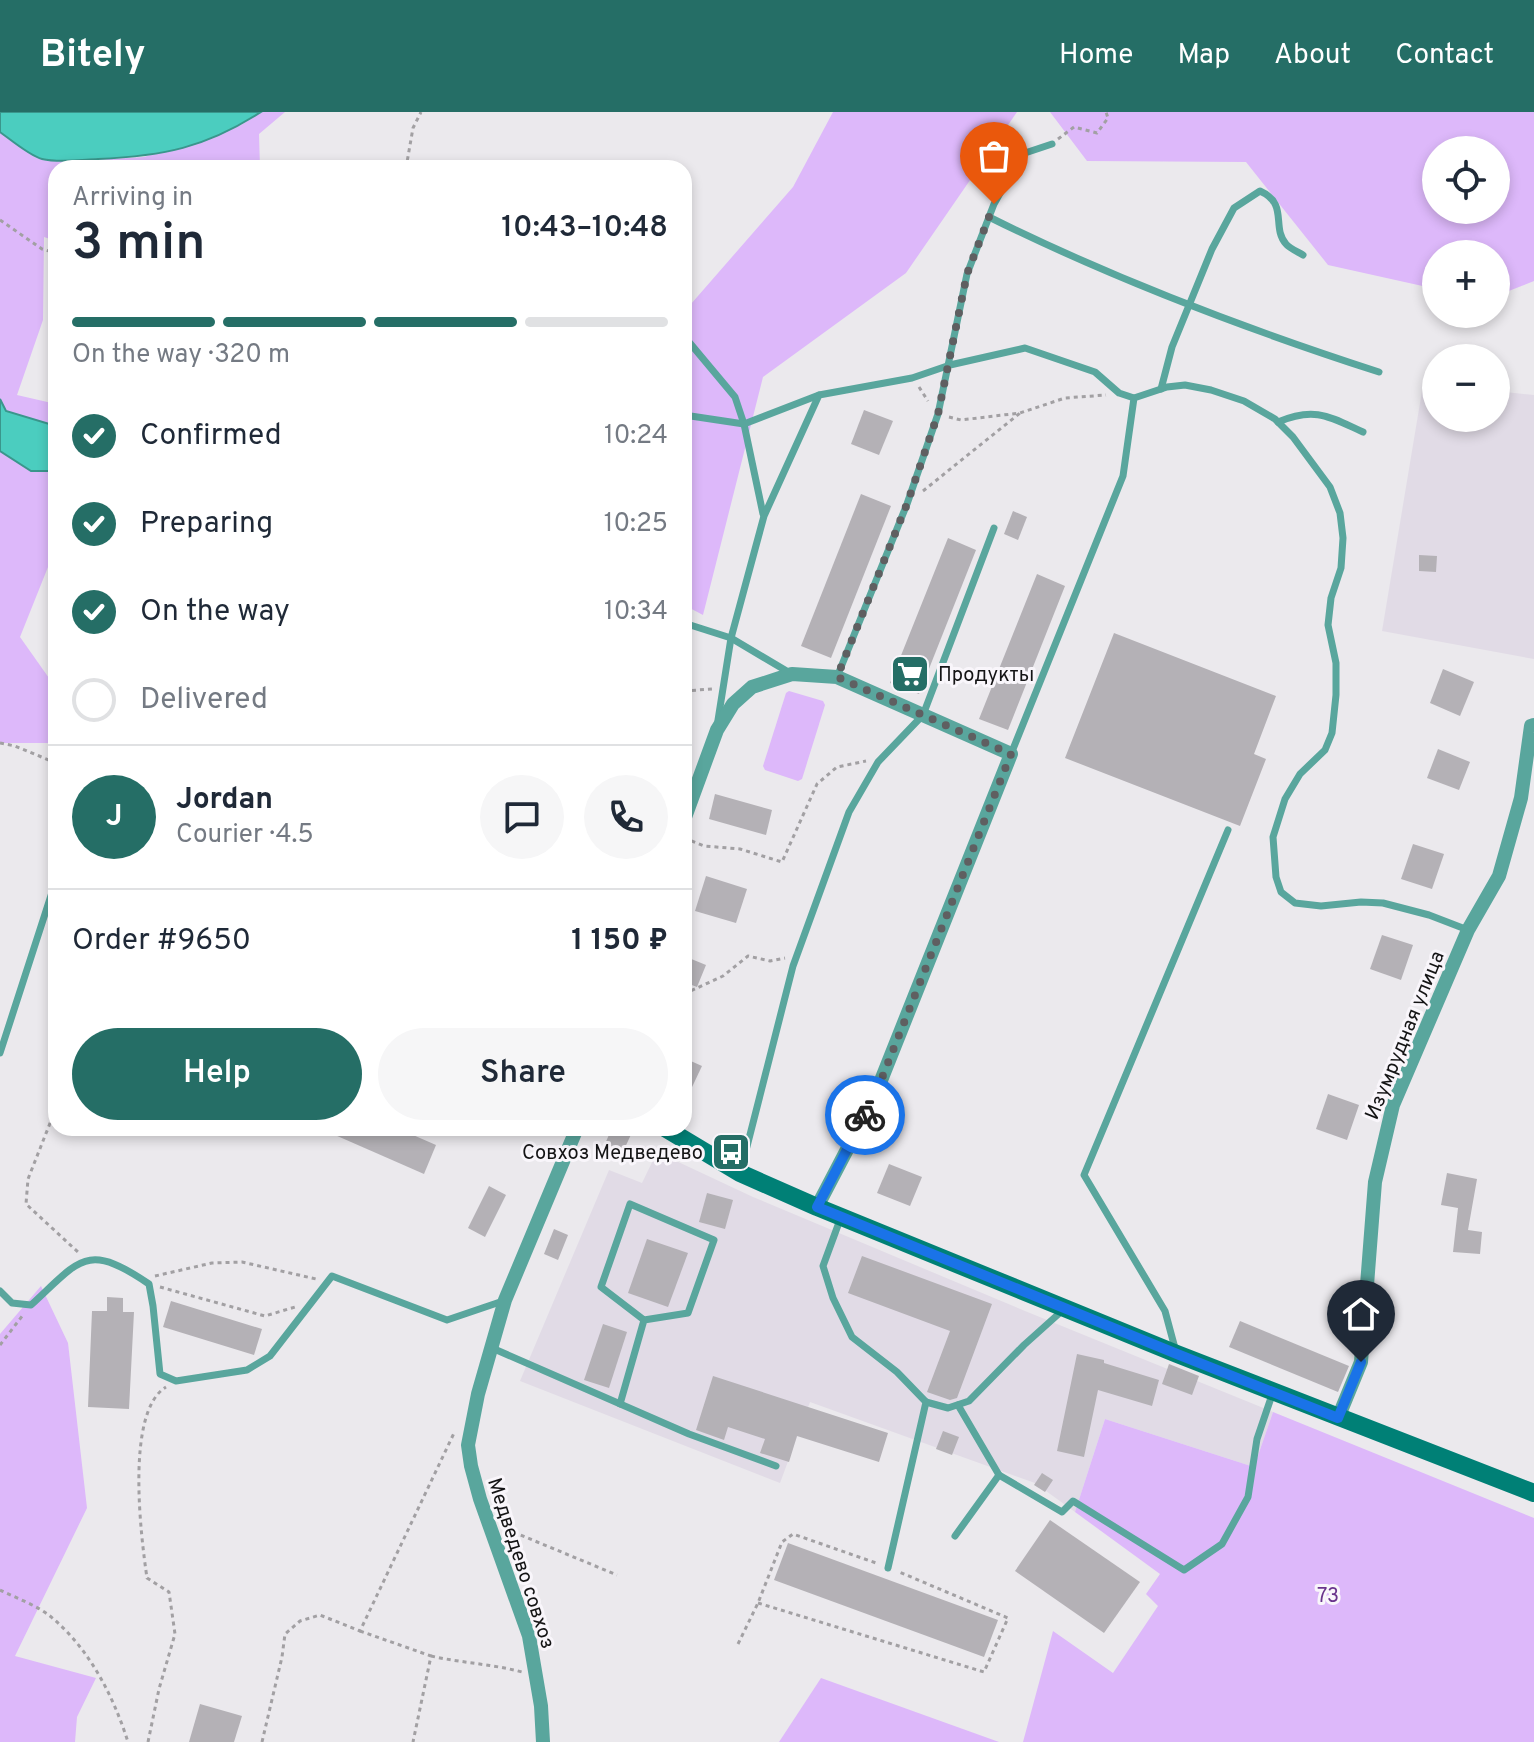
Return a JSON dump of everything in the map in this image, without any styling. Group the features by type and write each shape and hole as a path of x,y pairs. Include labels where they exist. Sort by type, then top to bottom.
{"street":[{"path":"692,798 717,730 733,704 752,687 792,674 837,677 1011,754 874,1098 817,1207"},
{"name":"Изумрудная улица","path":"1338,1418 1361,1362 1375,1182 1393,1105 1468,930 1499,876 1521,798 1531,726 1534,725"},
{"name":"Медведево совхоз","path":"543,1742 541,1706 529,1636 488,1522 468,1445 505,1300 574,1136"},
{"path":"678,1136 740,1173 817,1207 1177,1354 1534,1493"}],"lane":[{"path":"837,677 907,504 938,414 967,274 994,204 1022,154 1052,144"},
{"path":"1161,389 1172,347 1212,249 1234,208 1260,191 1266,194 1279,209 1280,230 1285,244 1303,255"},
{"path":"989,217 1189,305 1379,372"},
{"path":"692,346 735,397 764,516"},
{"path":"692,416 744,424 819,395 912,378 950,365 1025,348 1095,372 1119,393 1134,398 1185,385 1244,401 1278,422 1330,487 1340,513 1343,538 1341,568 1331,598 1328,625 1336,663 1332,733 1325,750 1300,774 1285,799 1273,837 1276,877 1281,892 1295,903 1321,906 1383,903 1429,915 1468,930"},
{"path":"717,730 731,638 764,516 819,395"},
{"path":"1011,754 1123,476 1134,398"},
{"path":"1278,422 1294,415 1320,413 1363,432"},
{"path":"740,1173 796,956 849,812 878,762 923,715 994,528"},
{"path":"692,626 731,638 792,674"},
{"path":"1177,1354 1165,1311 1084,1175 1228,830"},
{"path":"0,1053 48,905"},
{"path":"630,1204 714,1240 688,1313 644,1320 601,1287 630,1204"},
{"path":"841,1217 823,1266 833,1298 852,1337 897,1372 926,1402 948,1408 969,1401 1064,1308"},
{"path":"0,1291 12,1303 31,1305 76,1264 99,1258 126,1268 145,1281 153,1306 160,1374 176,1381 247,1370 270,1356 332,1276 447,1320 505,1300"},
{"path":"620,1404 644,1320"},
{"path":"492,1348 689,1434 776,1466"},
{"path":"958,1405 999,1475 1062,1512 1073,1501 1184,1570 1222,1544 1248,1497 1257,1439 1273,1392"},
{"path":"888,1568 926,1402"},
{"path":"955,1536 999,1475"}],"path":[{"path":"407,160 413,128 421,112"},
{"path":"1052,144 1074,127 1097,133 1108,118 1106,112"},
{"path":"0,220 48,251"},
{"path":"912,378 938,414 961,420 1020,413 1065,398 1119,393"},
{"path":"907,504 1020,413"},
{"path":"692,690 723,688"},
{"path":"0,743 48,760"},
{"path":"692,841 704,846 740,849 782,862 817,784 837,767 878,762"},
{"path":"692,990 723,976 748,956 770,961 796,956"},
{"path":"48,1128 28,1179 26,1204 87,1261"},
{"path":"145,1281 212,1263 242,1262 327,1282"},
{"path":"145,1281 265,1316 310,1304"},
{"path":"0,1345 31,1305"},
{"path":"148,1742 175,1634 169,1592 147,1578 141,1541 140,1447 146,1416 159,1391 176,1381"},
{"path":"360,1631 465,1410 476,1409"},
{"path":"488,1522 617,1575"},
{"path":"738,1644 782,1542 793,1534 888,1568 1008,1618 984,1672 758,1603"},
{"path":"0,1590 47,1614 79,1644 117,1708 128,1742"},
{"path":"262,1742 285,1634 300,1621 320,1615 431,1656 495,1665 536,1675"},
{"path":"413,1742 431,1656"}],"shaded area":[{"path":"0,112 261,112 202,142 121,158 49,160 37,157 0,132"},
{"path":"1422,391 1422,432 1510,432 1510,392 1534,395 1534,659 1382,631"},
{"path":"0,399 6,411 48,424 48,471 31,471 0,451"},
{"path":"657,1152 753,1197 1273,1412 1254,1467 1105,1419 1075,1512 1035,1483 810,1402 780,1483 520,1381 609,1170 642,1183"}],"green space":[{"path":"261,112 285,112 259,134 260,160 92,160 144,157 241,125"},
{"path":"833,112 1017,112 906,273 763,377 703,615 692,609 692,303 793,187"},
{"path":"1050,112 1534,112 1534,281 1510,290 1510,240 1422,240 1422,286 1328,265 1246,162 1087,161"},
{"path":"0,132 40,158 63,160 48,160 48,238 44,237 43,320 17,395 48,402 48,567 20,637 48,677 48,743 0,743"},
{"path":"789,691 823,701 825,705 802,779 798,781 765,770 763,766"},
{"path":"41,1286 68,1343 87,1508 15,1656 96,1678 77,1717 75,1742 0,1742 0,1334"},
{"name":"73","path":"1273,1412 1534,1518 1534,1742 1023,1742 1053,1631 1113,1673 1158,1606 1146,1594 1160,1574 1075,1512 1105,1419 1254,1467"},
{"path":"821,1678 999,1742 779,1742"}],"building":[{"path":"864,410 893,421 879,455 851,444"},
{"path":"861,494 891,506 831,658 801,646"},
{"path":"1013,511 1027,517 1018,540 1004,534"},
{"path":"948,538 976,550 919,694 890,683"},
{"path":"1419,555 1437,556 1436,572 1419,571"},
{"path":"1037,574 1065,586 1008,730 979,719"},
{"path":"1114,633 1276,696 1254,754 1266,759 1240,826 1065,758"},
{"path":"1443,669 1474,682 1460,716 1430,703"},
{"path":"1438,749 1470,762 1459,790 1427,778"},
{"path":"715,794 772,810 766,835 709,819"},
{"path":"1413,844 1444,854 1432,889 1401,879"},
{"path":"706,876 747,889 736,923 695,911"},
{"path":"1382,935 1413,945 1401,980 1370,969"},
{"path":"692,959 706,965 697,987 692,985"},
{"path":"692,1062 702,1066 692,1087"},
{"path":"1328,1094 1359,1105 1347,1140 1316,1129"},
{"path":"337,1136 415,1136 436,1145 424,1174"},
{"path":"608,1136 630,1136 622,1154 604,1146"},
{"path":"889,1164 922,1177 910,1206 877,1193"},
{"path":"1447,1173 1477,1179 1468,1230 1482,1232 1480,1254 1453,1252 1458,1208 1441,1205"},
{"path":"489,1186 506,1195 485,1237 468,1228"},
{"path":"707,1193 733,1200 725,1229 699,1222"},
{"path":"554,1229 568,1235 558,1260 544,1254"},
{"path":"647,1239 688,1253 668,1307 628,1293"},
{"path":"862,1256 992,1304 957,1398 950,1400 927,1392 950,1331 848,1293"},
{"path":"107,1297 123,1298 123,1312 134,1312 129,1409 88,1407 92,1311 107,1311"},
{"path":"171,1301 262,1329 254,1355 163,1327"},
{"path":"1240,1321 1349,1366 1338,1392 1229,1347"},
{"path":"603,1324 627,1332 609,1388 584,1380"},
{"path":"1077,1354 1104,1360 1104,1363 1159,1380 1152,1406 1098,1390 1084,1457 1057,1451"},
{"path":"1169,1364 1199,1376 1192,1395 1162,1384"},
{"path":"713,1376 888,1433 879,1462 797,1436 789,1462 760,1453 765,1439 728,1427 724,1440 696,1430"},
{"path":"943,1431 959,1437 952,1455 936,1449"},
{"path":"1042,1473 1053,1480 1045,1492 1034,1485"},
{"path":"1050,1520 1140,1582 1104,1633 1015,1571"},
{"path":"788,1543 998,1620 984,1657 774,1580"},
{"path":"200,1704 242,1716 234,1742 189,1742"}],"way so far":[{"path":"865,1115 1011,754 837,677 907,504 938,414 967,274 994,204"}],"place":[{"name":"Продукты","path":"910,674"},
{"name":"Совхоз Медведево","path":"731,1152"}],"route":[{"path":"865,1115 817,1207 1338,1418 1361,1362"}]}
